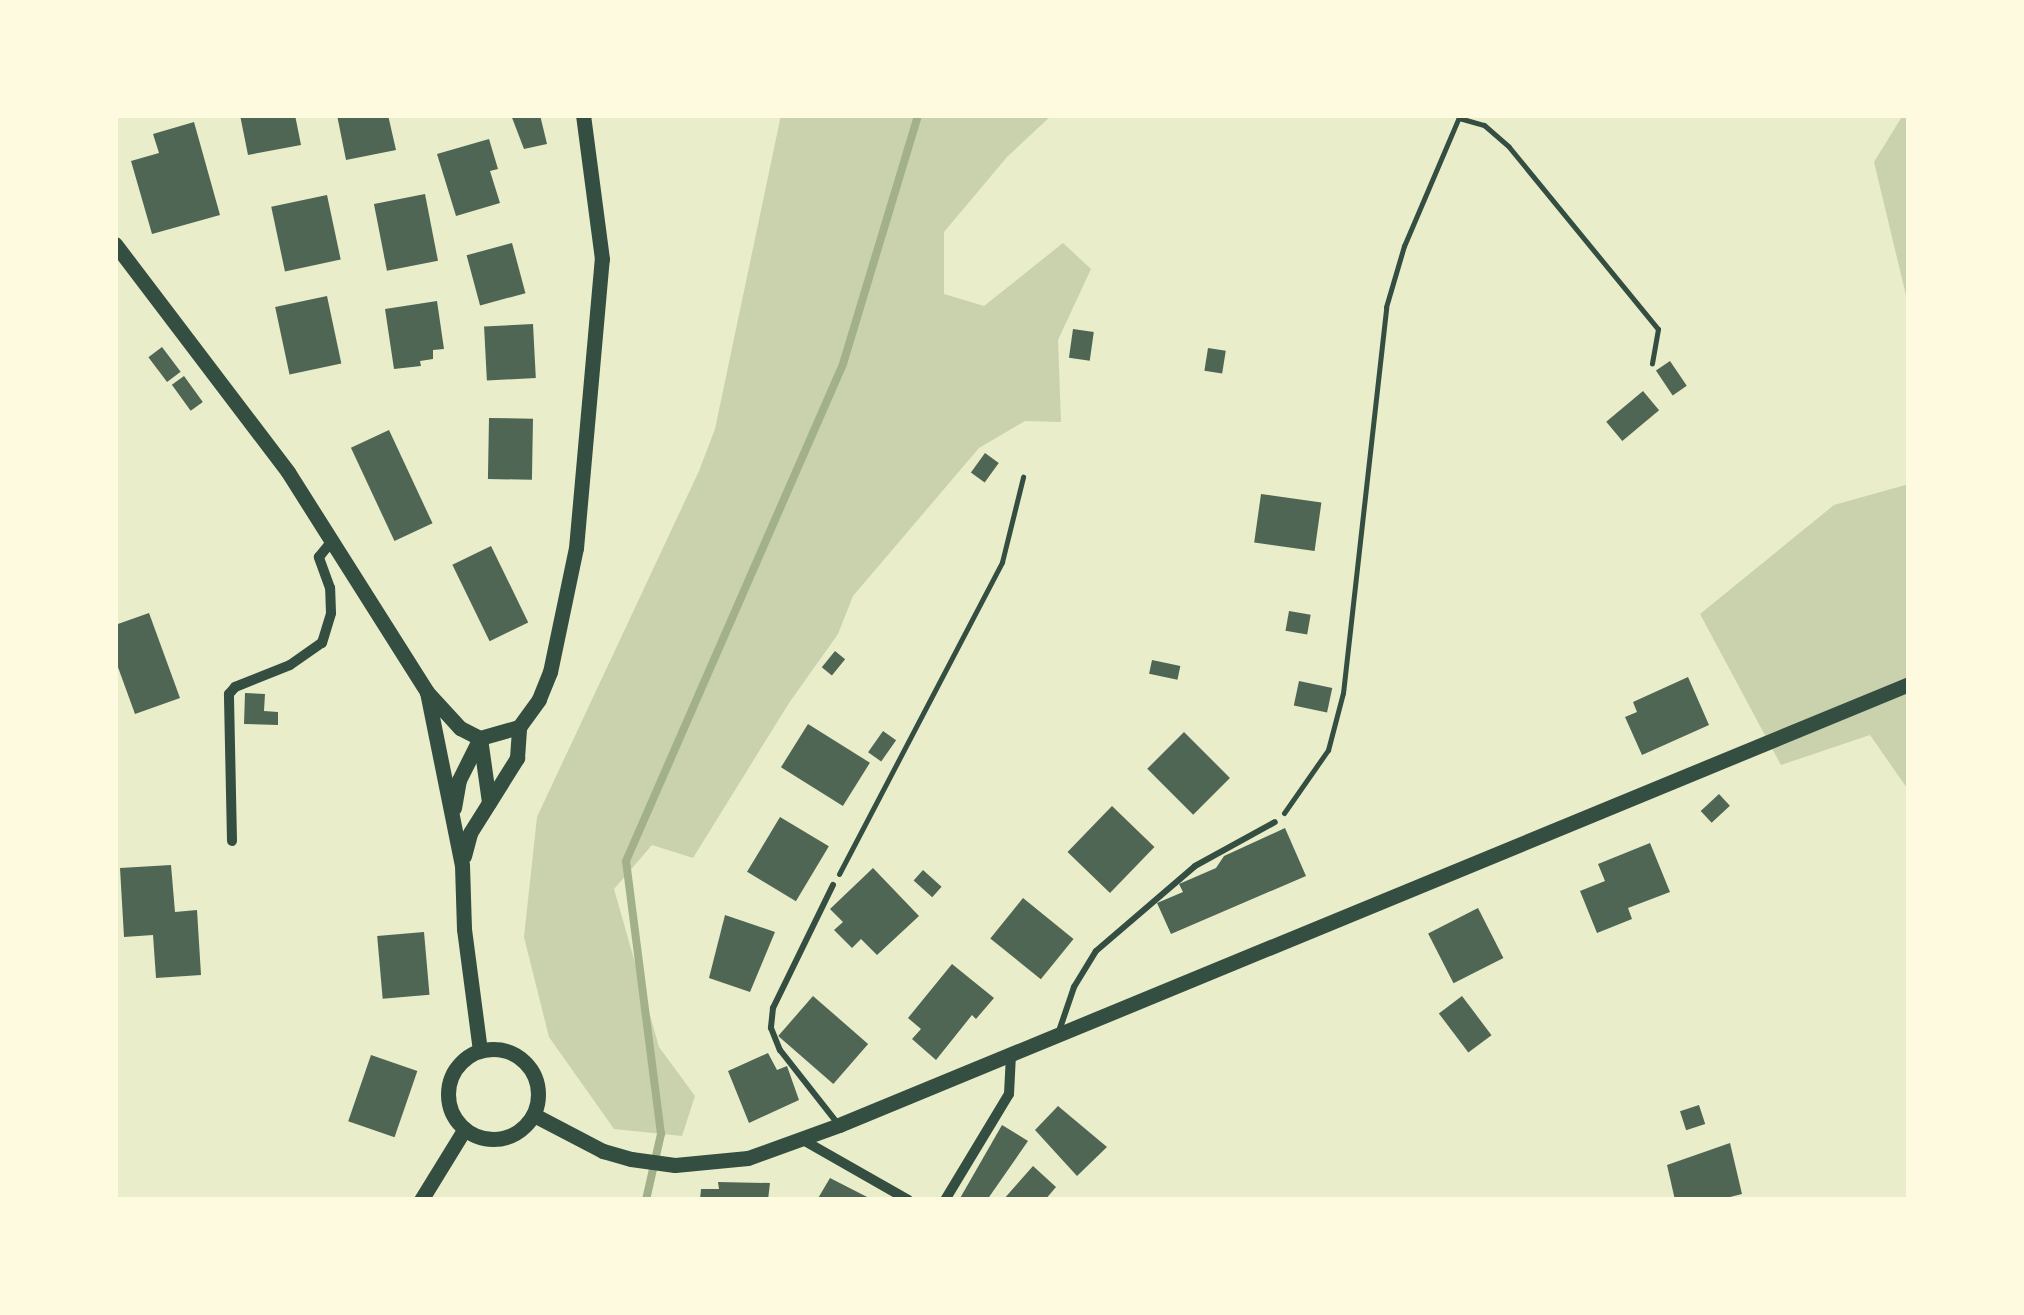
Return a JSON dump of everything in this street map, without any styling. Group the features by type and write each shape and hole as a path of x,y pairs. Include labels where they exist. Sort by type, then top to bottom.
{"street":[{"path":"462,864 470,833 516,758 519,727 550,672 576,548 602,258 583,115"},
{"path":"115,244 288,472 427,692 460,728 480,738 519,727"},
{"path":"232,841 229,694 234,687 290,665 322,643 331,613 330,588 319,557 333,540"},
{"path":"534,1115 604,1151 675,1165 748,1158 838,1126 1909,684"},
{"path":"427,692 462,864 464,929 480,1050"},
{"path":"480,738 489,802"},
{"path":"453,812 459,780 480,738"},
{"path":"480,1050 511,1053 534,1074 539,1094 534,1115 522,1130 503,1139 482,1139 464,1130 450,1110 448,1085 459,1063 480,1050"},
{"path":"945,1200 1009,1094 1012,1054"},
{"path":"421,1200 464,1130"},
{"path":"803,1140 908,1200"}],"lane":[{"path":"1058,1035 1074,987 1096,952 1195,866 1275,822"},
{"path":"833,885 772,1008 771,1028 780,1050 838,1126"}],"path":[{"path":"1275,822 1301,794 1328,750 1343,693 1386,307 1404,246 1460,117 1484,124 1509,147 1658,329 1652,363"},
{"path":"833,885 1002,562 1023,477"}],"green space":[{"path":"781,115 1052,115 1007,157 944,232 944,294 984,306 1063,243 1091,269 1058,340 1061,422 1025,421 979,448 853,596 838,634 789,703 693,858 652,845 614,889 659,1047 695,1096 682,1136 614,1129 549,1037 524,937 537,817 715,429"},
{"path":"1903,115 1909,115 1909,308 1874,162"},
{"path":"1909,484 1909,791 1870,735 1781,765 1700,614 1834,505"}],"building":[{"path":"240,115 295,115 301,145 248,155"},
{"path":"337,115 388,115 396,150 346,160"},
{"path":"511,115 540,115 547,144 524,149"},
{"path":"194,122 220,215 152,234 131,161 159,153 153,134"},
{"path":"489,139 498,169 490,171 500,203 456,216 437,154"},
{"path":"425,194 438,261 387,271 374,204"},
{"path":"327,195 341,260 285,271 271,207"},
{"path":"512,243 525,293 480,305 467,255"},
{"path":"327,296 341,363 290,375 275,307"},
{"path":"437,301 444,349 433,350 433,359 420,361 421,366 394,369 385,309"},
{"path":"533,324 536,378 487,380 484,327"},
{"path":"1073,329 1094,332 1090,361 1069,358"},
{"path":"162,347 181,372 167,382 148,357"},
{"path":"1208,348 1226,351 1222,374 1204,371"},
{"path":"1670,361 1687,386 1673,395 1656,371"},
{"path":"184,376 203,402 191,411 172,385"},
{"path":"1643,391 1659,410 1622,441 1606,422"},
{"path":"489,418 533,419 532,480 488,479"},
{"path":"389,430 433,523 394,541 351,448"},
{"path":"985,453 999,463 985,482 971,472"},
{"path":"1261,494 1321,502 1315,551 1254,543"},
{"path":"491,546 528,622 490,641 452,565"},
{"path":"1289,611 1311,615 1307,635 1286,631"},
{"path":"149,613 180,698 135,714 115,659 115,625"},
{"path":"835,651 845,659 832,676 822,667"},
{"path":"1152,660 1180,666 1177,680 1149,674"},
{"path":"1688,677 1709,725 1642,755 1625,717 1637,712 1633,702"},
{"path":"1299,681 1332,688 1327,713 1294,705"},
{"path":"245,693 265,694 264,711 278,712 278,725 244,724"},
{"path":"808,724 870,763 843,806 781,767"},
{"path":"883,731 896,740 881,761 868,752"},
{"path":"1184,732 1230,778 1193,815 1147,769"},
{"path":"1719,794 1730,806 1712,823 1701,811"},
{"path":"1112,806 1154,847 1110,893 1068,852"},
{"path":"780,817 829,846 796,901 747,872"},
{"path":"1285,828 1306,876 1171,934 1157,903 1183,892 1179,884 1216,868 1224,856"},
{"path":"1650,843 1670,892 1628,908 1632,919 1597,933 1580,891 1605,881 1598,864"},
{"path":"171,865 175,912 197,910 201,975 156,978 153,935 124,937 120,868"},
{"path":"873,868 919,916 877,955 861,939 852,948 834,930 843,922 830,909"},
{"path":"923,870 942,887 932,897 914,880"},
{"path":"1023,898 1074,939 1041,979 990,938"},
{"path":"1478,908 1503,958 1454,983 1428,933"},
{"path":"725,915 775,932 750,992 709,978"},
{"path":"424,932 429,995 383,999 377,936"},
{"path":"952,964 994,998 976,1019 972,1015 936,1060 912,1039 921,1029 908,1018"},
{"path":"813,996 868,1044 833,1084 778,1036"},
{"path":"1462,996 1491,1035 1468,1053 1439,1013"},
{"path":"768,1053 777,1070 787,1066 799,1100 749,1123 728,1071"},
{"path":"371,1055 417,1071 395,1137 348,1121"},
{"path":"1699,1105 1705,1124 1686,1130 1680,1111"},
{"path":"1058,1106 1107,1147 1077,1176 1035,1130"},
{"path":"1002,1125 1028,1141 987,1200 959,1200"},
{"path":"1730,1143 1742,1194 1718,1200 1675,1200 1667,1165"},
{"path":"1033,1166 1056,1187 1045,1200 1003,1200"},
{"path":"830,1178 873,1200 817,1200"},
{"path":"718,1182 770,1183 768,1200 700,1200 701,1189 719,1189"}],"waterway":[{"path":"646,1200 661,1134 626,861 843,364 918,115"}]}
